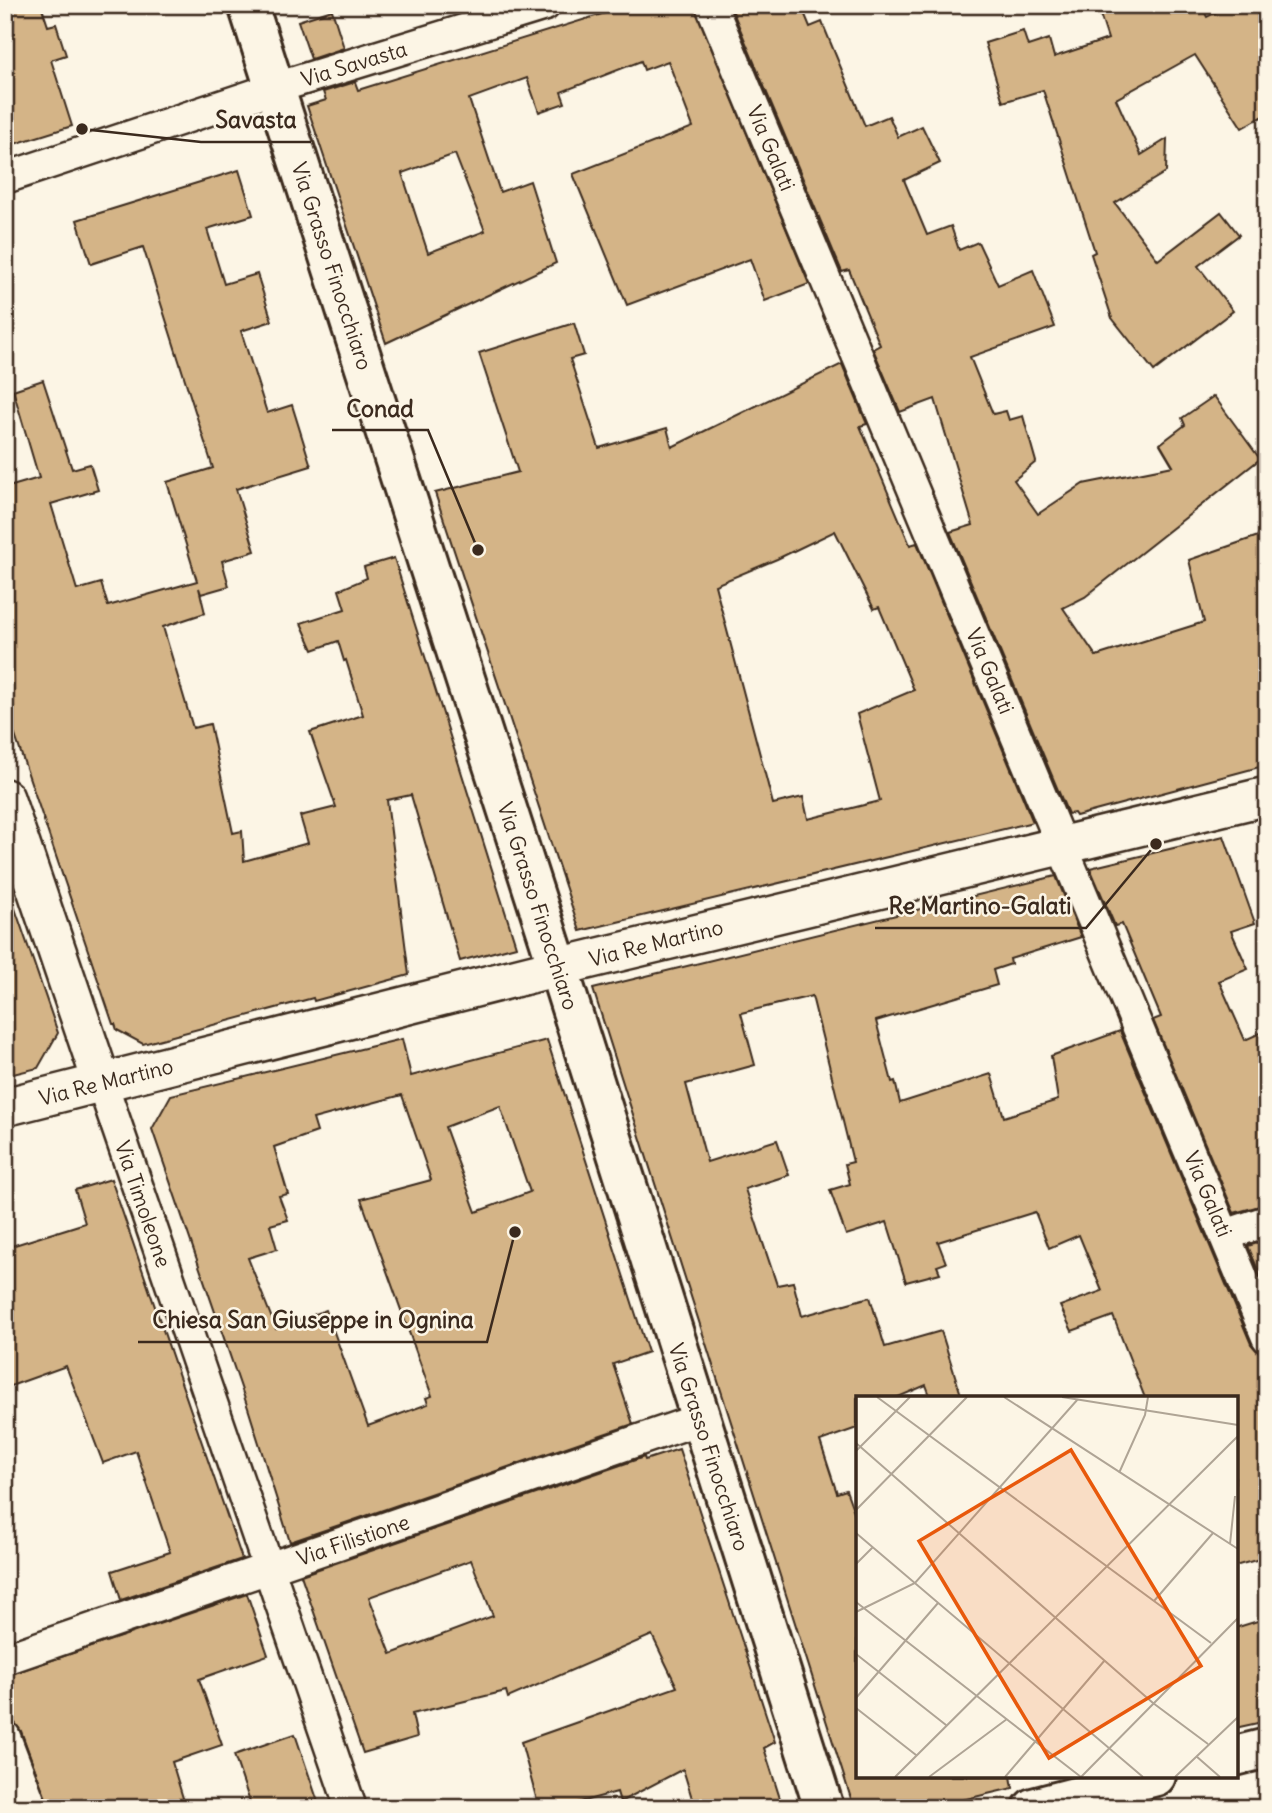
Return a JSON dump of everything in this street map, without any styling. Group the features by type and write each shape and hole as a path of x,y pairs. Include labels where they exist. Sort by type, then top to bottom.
{"main road":[{"name":"Via Grasso Finocchiaro","path":"248,5 558,967 824,1808"},
{"path":"1237,1756 1267,1748"},
{"path":"1033,1808 1148,1778"}],"street":[{"name":"Via Savasta","path":"5,178 275,88 545,5"},
{"name":"Via Galati","path":"712,5 1267,1337"},
{"name":"Via Re Martino","path":"5,1107 558,967 1267,796"},
{"name":"Via Timoleone","path":"5,798 351,1808"},
{"path":"1225,1235 1267,1221"},
{"name":"Via Filistione","path":"5,1659 700,1419"},
{"path":"5,1737 32,1808"}],"building":[{"path":"5,5 41,5 48,26 56,24 66,55 51,60 72,126 5,147"},
{"path":"631,5 694,5 809,284 765,301 750,259 627,305 573,174 693,127 668,61 644,70 641,61 561,92 565,103 539,112 527,78 469,99 500,192 530,181 556,263 386,343 307,106 326,100 323,92 355,82 358,90","holes":["455,154 485,231 428,253 402,173"]},
{"path":"730,5 801,5 810,27 822,22 865,126 889,116 898,137 922,126 940,163 904,180 927,235 951,226 959,250 978,242 998,285 1033,270 1055,327 970,357 993,414 1006,411 1009,420 1023,416 1036,462 1014,480 1038,514 1083,484 1173,466 1160,444 1185,425 1182,418 1214,396 1260,459 1085,597 1063,608 1096,656 1204,622 1189,560 1267,533 1267,765 1076,816 1074,813 1068,814 950,532 973,525 935,399 900,412 873,349 880,345 849,270 842,272"},
{"path":"1097,5 1201,5 1207,17 1230,5 1267,5 1267,114 1242,128 1195,55 1116,99 1141,155 1167,139 1166,172 1115,203 1158,260 1221,212 1239,235 1198,266 1233,311 1154,371 1112,318 1091,254 1095,252 1043,90 1003,102 985,43 1023,31 1028,46 1049,39 1054,57 1108,39"},
{"path":"332,10 344,48 311,59 298,21"},
{"path":"239,170 253,215 207,229 224,284 257,274 272,321 241,331 267,413 292,405 311,466 236,489 255,551 222,561 229,586 201,594 199,588 205,613 163,627 193,728 210,724 233,833 242,831 244,861 308,843 300,816 336,807 310,732 363,715 338,641 313,650 301,623 345,609 339,590 367,578 364,567 394,558 516,946 460,961 411,795 387,800 409,975 143,1044 117,1030 113,1024 5,706 5,488 39,478 13,390 43,380 72,469 90,464 98,490 51,504 77,590 101,583 108,606 197,581 167,482 213,468 143,247 91,264 77,220"},
{"path":"574,323 584,355 570,359 599,448 667,428 672,447 842,364 867,424 860,426 910,545 917,543 1033,822 580,931 435,493 518,472 479,353","holes":["835,531 874,609 879,607 914,690 857,714 880,801 808,819 803,797 773,804 715,585"]},
{"path":"1224,836 1255,923 1231,931 1248,969 1219,981 1245,1040 1267,1030 1267,1204 1234,1213 1153,1020 1161,1017 1122,924 1115,926 1090,868"},
{"path":"1056,876 1081,937 1010,959 1011,964 993,970 997,985 876,1021 892,1082 895,1081 900,1103 991,1074 1004,1117 1058,1100 1051,1056 1120,1031 1251,1344 1257,1351 1267,1354 1267,1557 1237,1565 1237,1396 1144,1396 1113,1316 1072,1331 1060,1306 1102,1291 1079,1235 1049,1248 1035,1212 938,1242 946,1263 937,1266 940,1273 906,1282 887,1222 846,1235 830,1190 850,1184 845,1164 853,1162 812,996 741,1013 755,1065 686,1084 707,1162 777,1140 789,1175 745,1189 777,1285 793,1282 802,1316 870,1297 885,1347 941,1331 961,1396 930,1396 926,1385 901,1396 856,1396 856,1428 820,1441 837,1493 846,1490 856,1517 856,1778 1011,1778 1013,1788 928,1808 854,1808 593,989"},
{"path":"5,894 10,894 58,1033 38,1068 5,1076"},
{"path":"402,1039 411,1076 547,1040 648,1352 613,1364 633,1424 290,1542 248,1408 152,1129 171,1095","holes":["402,1095 431,1180 361,1199 432,1396 426,1398 428,1404 368,1426 326,1310 276,1329 248,1258 277,1249 270,1225 288,1220 279,1196 288,1194 274,1147 317,1132 313,1119","500,1106 530,1192 476,1212 445,1127"]},
{"path":"111,1179 242,1559 121,1600 112,1571 170,1552 136,1451 103,1463 66,1366 5,1388 5,1248 85,1223 75,1190"},
{"path":"1267,1240 1267,1291 1248,1246"},
{"path":"679,1449 775,1742 764,1748 783,1808 695,1808 683,1769 620,1802 617,1792 558,1808 539,1808 521,1742 677,1687 652,1635 508,1698 506,1691 412,1714 417,1737 363,1753 301,1575 644,1457 645,1460","holes":["471,1560 493,1616 391,1654 369,1597"]},
{"path":"247,1594 268,1655 199,1679 222,1745 172,1762 186,1808 49,1808 21,1731 15,1723 5,1720 5,1676"},
{"path":"1267,1618 1267,1721 1237,1728 1237,1627"},
{"path":"295,1734 320,1808 252,1808 234,1755"}],"place":[{"name":"Savasta","path":"82,129"},
{"name":"Conad","path":"478,550"},
{"name":"Re Martino-Galati","path":"1156,844"},
{"name":"Chiesa San Giuseppe in Ognina","path":"515,1232"}]}
